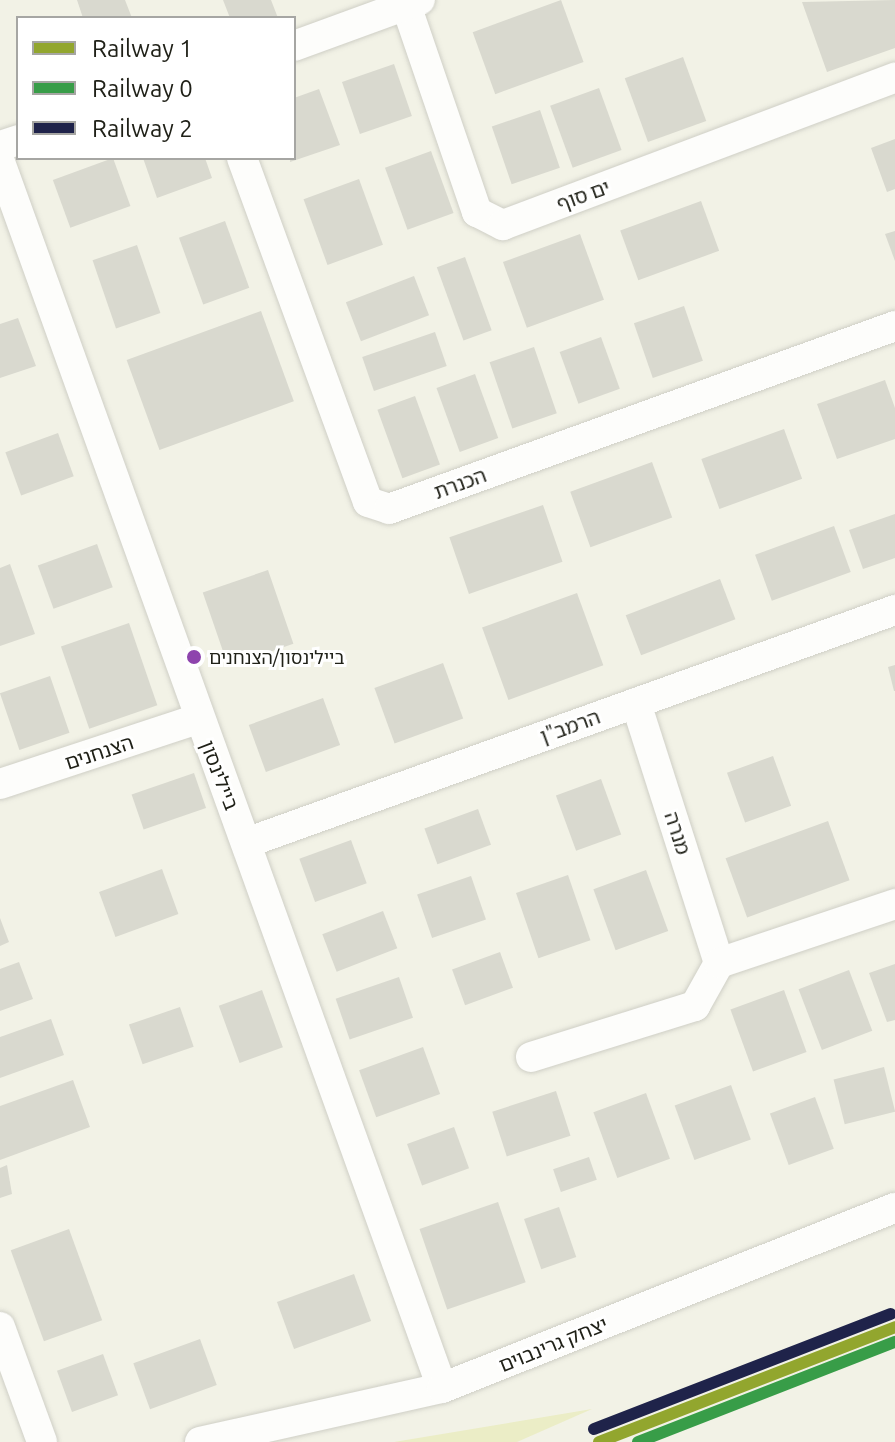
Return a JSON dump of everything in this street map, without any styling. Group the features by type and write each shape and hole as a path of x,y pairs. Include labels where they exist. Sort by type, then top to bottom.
{"street":[{"path":"296,45 413,3"},
{"name":"ים סוף","path":"413,3 477,212 503,225 895,78"},
{"name":"הכנרת","path":"243,160 368,502 389,509 895,326"},
{"name":"ביילינסון","path":"0,162 144,554 198,719 246,843 442,1388"},
{"name":"הרמב\"ן","path":"246,843 895,610"},
{"name":"מנרה","path":"636,703 719,963"},
{"name":"הצנחנים","path":"0,784 198,719"},
{"path":"531,1057 695,1006 719,963 895,904"},
{"name":"יצחק גרינבוים","path":"200,1442 442,1388 895,1208"},
{"path":"0,1327 42,1442"}],"green space":[{"path":"592,1409 517,1442 394,1442"}],"building":[{"path":"77,0 125,0 131,16 82,16"},
{"path":"223,0 271,0 277,16 229,16"},
{"path":"561,0 584,62 495,94 473,32"},
{"path":"895,0 895,48 827,72 802,2"},
{"path":"683,57 706,121 648,142 625,78"},
{"path":"394,64 412,116 360,134 342,82"},
{"path":"599,88 622,150 573,168 550,106"},
{"path":"319,89 340,145 296,160 296,97"},
{"path":"540,110 560,168 512,184 492,127"},
{"path":"895,139 895,189 887,192 871,148"},
{"path":"431,151 454,213 408,230 385,168"},
{"path":"114,160 130,206 70,228 53,180"},
{"path":"144,160 206,160 212,178 157,198"},
{"path":"359,179 383,245 327,265 304,199"},
{"path":"701,201 719,251 638,280 620,230"},
{"path":"225,221 249,288 203,304 179,238"},
{"path":"895,231 895,261 885,234"},
{"path":"580,234 604,300 527,328 503,262"},
{"path":"137,245 160,313 116,328 93,260"},
{"path":"465,257 492,330 463,341 437,267"},
{"path":"414,276 429,315 361,341 346,302"},
{"path":"684,306 703,361 653,378 634,323"},
{"path":"261,311 294,401 159,450 127,360"},
{"path":"18,318 36,366 0,378 0,324"},
{"path":"435,332 447,366 374,391 362,357"},
{"path":"601,337 620,389 578,404 560,352"},
{"path":"534,347 557,413 512,428 490,362"},
{"path":"475,374 498,438 460,452 436,388"},
{"path":"885,380 895,408 895,439 837,459 817,404"},
{"path":"415,396 440,465 402,478 377,410"},
{"path":"784,429 802,479 719,509 701,459"},
{"path":"58,433 74,476 21,495 5,452"},
{"path":"652,462 672,517 590,547 570,492"},
{"path":"543,505 563,562 469,594 449,537"},
{"path":"895,514 895,558 863,569 849,530"},
{"path":"834,526 851,572 772,601 755,555"},
{"path":"97,544 113,587 54,609 38,566"},
{"path":"10,564 35,634 0,646 0,568"},
{"path":"268,570 293,644 228,666 203,592"},
{"path":"720,579 735,619 641,655 626,615"},
{"path":"577,593 603,665 508,700 482,628"},
{"path":"129,623 157,705 89,729 61,646"},
{"path":"443,663 463,718 395,743 374,688"},
{"path":"895,665 895,691 894,691 888,667"},
{"path":"50,676 70,733 19,750 0,693"},
{"path":"323,698 340,745 266,772 249,725"},
{"path":"773,756 791,806 745,823 727,773"},
{"path":"194,773 206,808 144,829 132,794"},
{"path":"601,779 621,834 576,851 556,795"},
{"path":"478,809 491,845 437,864 424,828"},
{"path":"828,821 850,880 747,917 726,858"},
{"path":"351,840 367,883 315,902 299,859"},
{"path":"162,869 178,914 115,937 99,892"},
{"path":"646,870 668,931 616,950 593,889"},
{"path":"568,875 590,940 538,958 516,893"},
{"path":"471,876 486,919 432,938 417,895"},
{"path":"383,911 397,948 337,972 322,934"},
{"path":"0,918 9,942 0,946"},
{"path":"500,952 513,988 465,1005 452,969"},
{"path":"19,962 33,999 0,1011 0,969"},
{"path":"895,964 895,1020 887,1022 869,973"},
{"path":"849,970 872,1031 822,1050 799,989"},
{"path":"399,977 413,1018 350,1039 336,999"},
{"path":"262,990 283,1047 240,1063 219,1006"},
{"path":"784,990 807,1052 753,1072 730,1009"},
{"path":"180,1007 194,1047 143,1064 129,1025"},
{"path":"51,1019 64,1055 0,1078 0,1037"},
{"path":"423,1047 440,1094 376,1117 359,1070"},
{"path":"884,1067 895,1112 845,1124 834,1080"},
{"path":"73,1080 90,1127 0,1160 0,1106"},
{"path":"731,1085 751,1140 694,1160 675,1106"},
{"path":"556,1091 571,1136 507,1156 492,1112"},
{"path":"646,1093 670,1159 617,1178 593,1112"},
{"path":"815,1097 834,1149 789,1165 770,1113"},
{"path":"454,1127 469,1168 422,1185 407,1144"},
{"path":"589,1157 597,1180 561,1192 553,1169"},
{"path":"7,1165 12,1194 0,1198 0,1168"},
{"path":"498,1202 526,1282 447,1309 420,1229"},
{"path":"559,1207 576,1257 541,1269 524,1219"},
{"path":"69,1229 102,1320 44,1341 11,1250"},
{"path":"354,1274 371,1321 294,1349 277,1302"},
{"path":"200,1339 217,1385 150,1409 133,1363"},
{"path":"103,1354 118,1395 72,1412 57,1371"}],"rail line":[{"name":"2","path":"594,1429 890,1314"},
{"name":"1","path":"599,1442 895,1327"},
{"name":"0","path":"638,1442 895,1342"}],"place":[{"name":"ביילינסון/הצנחנים","path":"194,657"}]}
